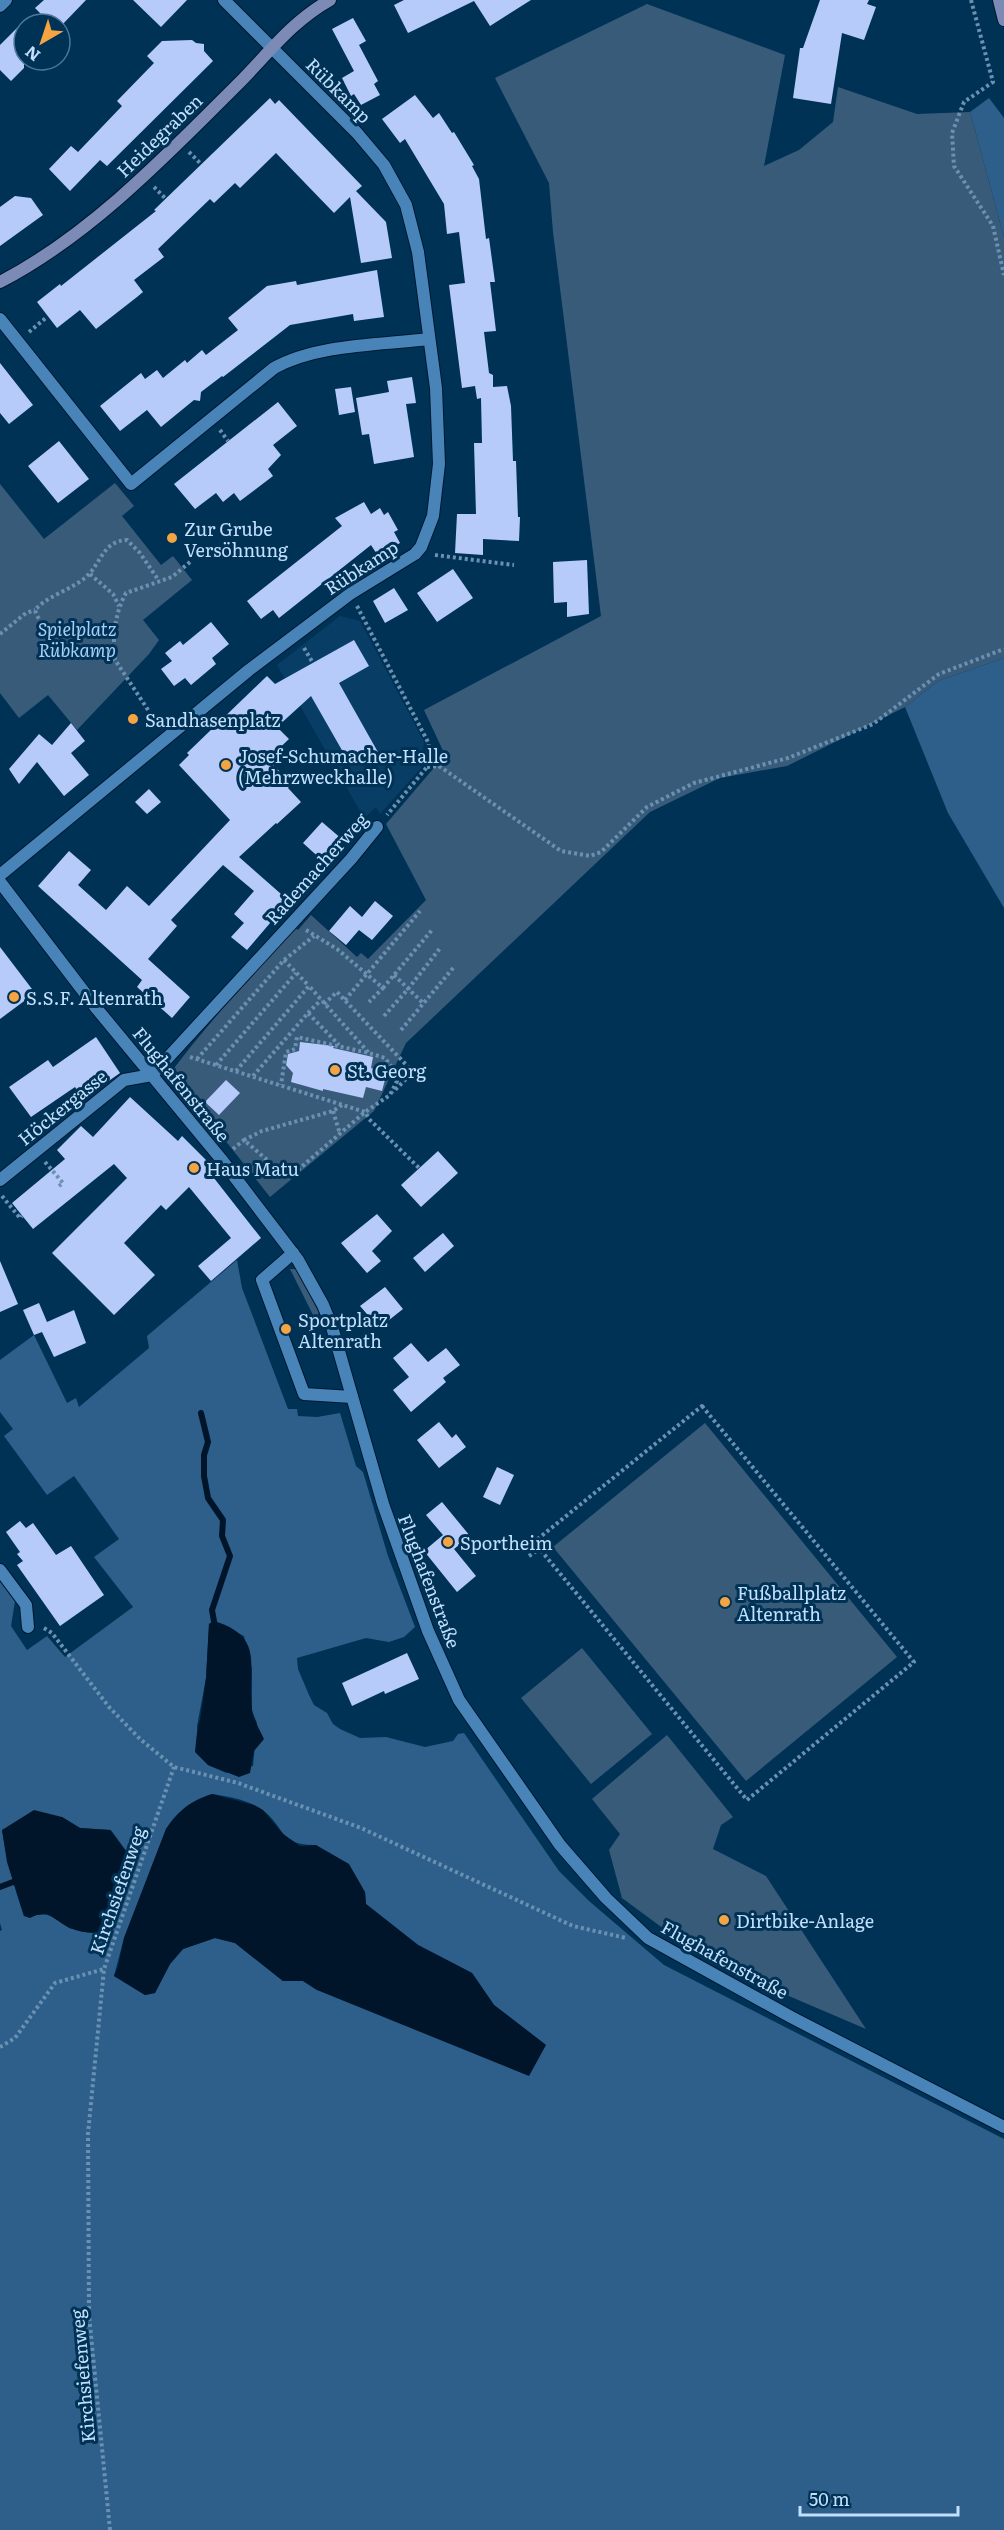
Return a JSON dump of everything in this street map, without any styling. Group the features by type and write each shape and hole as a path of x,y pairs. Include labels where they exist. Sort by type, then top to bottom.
{"main road":[{"name":"Heidegraben","path":"0,282 41,257 109,207 272,50 305,14 330,0"},
{"path":"999,0 1004,20"}],"street":[{"path":"0,6 6,0"},
{"name":"Rübkamp","path":"0,875 249,670 350,594 396,567 421,547 433,516 439,464 436,388 416,244 406,205 384,165 357,133 224,0"},
{"path":"0,319 131,484 274,368 292,358 324,351 429,339"},
{"name":"Rademacherweg","path":"152,1075 377,827"},
{"name":"Flughafenstraße","path":"0,882 97,1009 293,1253 312,1283 332,1327 382,1504 412,1591 459,1700 560,1845 606,1898 648,1938 801,2022 1004,2127"},
{"name":"Höckergasse","path":"0,1180 124,1080 152,1075"},
{"path":"293,1253 262,1280 304,1394 352,1397"},
{"path":"0,1570 26,1605 28,1627"}],"path":[{"path":"972,0 993,82 964,102 952,133 954,166 993,226 1004,275"},
{"path":"0,634 26,613 35,610 90,574 108,547 117,540 127,540 140,553 159,581"},
{"path":"421,547 437,556 514,565"},
{"path":"166,738 116,660 116,623 119,607 126,593 172,577 190,561"},
{"path":"90,574 113,594 119,607"},
{"path":"352,599 426,735 429,744 427,767 439,766 561,851 590,856 601,852 647,807 694,783 788,758 873,724 939,674 1004,649"},
{"path":"35,610 45,626 70,647 81,652 101,654 116,660"},
{"name":"Rademacherweg","path":"377,827 427,767"},
{"path":"345,1000 420,911"},
{"path":"294,920 314,936 337,949 383,988"},
{"path":"369,1002 432,930"},
{"path":"197,1059 284,960 314,936"},
{"path":"384,1016 441,947"},
{"path":"284,960 369,1053"},
{"path":"400,1030 454,967"},
{"path":"216,1065 296,973"},
{"path":"394,975 424,1004"},
{"path":"236,1071 309,986"},
{"path":"244,1140 274,1166 299,1169 365,1112 390,1095 413,1072 337,992 308,1013 253,1076"},
{"path":"308,1013 339,1045"},
{"path":"281,1085 286,1052 294,1049 297,1037 339,1045 385,1058 396,1073 397,1081 390,1095"},
{"path":"172,1052 365,1112 369,1119 419,1168"},
{"path":"234,1149 244,1140 262,1131 333,1111 342,1105"},
{"path":"333,1111 340,1134"},
{"path":"36,1150 63,1184 59,1186"},
{"path":"5,1200 20,1218 22,1216"},
{"path":"702,1406 915,1662 747,1800 539,1549 534,1542 702,1406"},
{"path":"529,1556 539,1549"},
{"path":"28,1627 44,1627 52,1634 109,1707 140,1739 174,1767 238,1783 361,1828 573,1926 621,1939 648,1938"},
{"name":"Kirchsiefenweg","path":"110,2530 89,2304 88,2134 104,1969 174,1767"},
{"path":"0,2047 15,2038 55,1983 104,1969"}],"shaded area":[{"path":"989,98 1004,118 1004,237 970,112"},
{"path":"340,616 360,621 424,742 421,768 380,814 376,807 364,818 277,665"},
{"path":"1004,658 1004,908 948,813 905,707 938,681"},
{"path":"237,1260 242,1288 288,1409 297,1409 298,1416 317,1417 340,1413 356,1466 363,1472 388,1556 415,1627 404,1637 389,1642 366,1638 297,1658 298,1669 314,1705 327,1713 333,1724 360,1738 386,1737 425,1747 453,1741 458,1734 464,1733 559,1871 589,1901 664,1965 1004,2139 1004,2530 0,2530 0,1931 2,1930 0,1923 0,1581 15,1601 11,1626 27,1650 47,1636 65,1657 133,1607 94,1557 119,1539 74,1476 47,1495 4,1436 13,1429 0,1412 0,1360 34,1335 67,1403 76,1398 79,1407 149,1348 147,1336","holes":["214,1621 244,1636 252,1670 252,1711 257,1723 253,1766 226,1773 208,1765 196,1744 206,1678 209,1624","212,1794 231,1797 261,1809 288,1838 295,1842 316,1845 365,1892 366,1904 418,1945 472,1973 494,2005 546,2045 317,1990 303,1981 283,1981 235,1943 215,1938 183,1949 170,1964 155,1993 145,1995 114,1976 124,1938 166,1829 174,1818","62,1817 80,1828 111,1830 129,1855 106,1924 100,1933 69,1928 48,1914 24,1916 11,1873 2,1830"]},
{"path":"214,1621 241,1635 251,1655 252,1709 264,1739 254,1751 250,1773 239,1777 208,1765 195,1752 206,1678 209,1624"},
{"path":"212,1794 254,1805 263,1810 283,1834 300,1846 316,1845 349,1864 365,1892 366,1904 418,1945 472,1973 494,2005 546,2045 529,2076 317,1990 303,1981 283,1981 235,1943 215,1938 183,1949 170,1964 155,1993 145,1995 114,1976 124,1938 166,1829 186,1807"},
{"path":"34,1810 62,1817 80,1828 110,1830 129,1855 106,1924 100,1933 74,1929 47,1915 42,1914 30,1918 24,1916 7,1862 2,1830"}],"green space":[{"path":"647,4 785,55 764,166 799,150 833,122 838,87 917,114 970,112 1004,237 1004,658 938,681 905,707 787,766 720,778 650,812 406,1043 374,1111 270,1197 171,1072 216,1016 294,927 298,930 311,915 357,957 361,953 368,959 426,900 386,824 445,755 424,710 601,616 553,232 549,183 495,78"},
{"name":"Spielplatz Rübkamp","path":"115,483 134,506 122,516 161,565 173,556 192,580 143,620 159,640 149,654 77,730 48,695 19,718 0,693 0,484 44,539"},
{"path":"290,1269 297,1269 319,1313 315,1319"},
{"name":"Fußballplatz Altenrath","path":"705,1423 897,1657 746,1781 553,1547"},
{"path":"582,1648 652,1734 591,1784 521,1698"},
{"name":"Dirtbike-Anlage","path":"667,1735 733,1817 721,1825 713,1849 766,1876 866,2029 735,1973 683,1943 622,1898 609,1850 620,1834 592,1799"}],"building":[{"path":"44,0 86,0 72,15 72,12 39,12 35,8"},
{"path":"133,0 187,0 161,27"},
{"path":"404,0 531,0 490,26 474,1 408,33 394,5"},
{"path":"820,0 869,0 867,4 876,7 864,40 842,33 831,104 793,98 800,48 803,48"},
{"path":"353,18 366,41 359,45 378,81 374,84 380,95 361,105 354,94 351,96 342,78 354,71 332,29"},
{"path":"12,33 12,72 20,72 11,81 0,70 0,45"},
{"path":"192,40 204,44 204,51 213,61 107,166 100,160 70,191 49,169 71,146 78,152 122,106 117,101 154,63 147,56 162,41"},
{"path":"415,95 433,118 439,113 452,133 454,132 474,165 472,166 479,179 486,239 489,238 495,282 490,282 496,331 484,332 489,373 493,375 493,387 507,386 511,406 513,461 516,461 518,517 520,517 519,541 483,539 483,555 455,553 457,514 476,514 474,443 482,443 481,398 477,399 475,386 462,388 449,285 465,283 459,232 447,234 444,204 405,139 400,143 382,119"},
{"path":"270,98 275,104 279,100 362,186 356,191 386,222 392,258 361,263 350,197 334,213 276,153 240,188 235,183 214,203 210,199 158,249 164,257 134,280 143,292 137,297 96,329 80,310 57,328 37,302 60,284 61,286 156,211 154,210"},
{"path":"15,196 31,198 43,215 0,246 0,207"},
{"path":"377,270 384,317 354,321 353,314 290,325 201,392 200,401 194,400 161,427 147,410 120,431 100,406 141,373 145,379 157,370 163,378 185,360 187,363 202,350 206,355 238,330 228,318 267,286 296,281 297,285"},
{"path":"0,363 33,405 9,424 0,413"},
{"path":"412,377 416,403 406,404 414,457 374,464 369,434 362,435 356,398 389,392 387,381"},
{"path":"351,387 355,412 339,415 335,389"},
{"path":"278,402 297,426 273,445 281,455 268,469 273,476 240,501 234,493 223,502 216,493 195,509 174,484"},
{"path":"59,441 89,479 58,503 28,466"},
{"path":"364,502 371,514 380,508 384,515 388,512 398,530 394,532 400,543 378,556 371,545 279,618 273,610 261,619 247,601 342,526 335,518"},
{"path":"587,560 589,614 567,617 567,602 554,603 553,562"},
{"path":"453,569 473,598 437,622 417,593"},
{"path":"394,588 408,610 385,623 373,601"},
{"path":"211,622 229,644 212,658 216,664 191,685 185,678 174,686 161,669 172,661 165,653 180,641 183,645"},
{"path":"354,640 369,666 339,683 379,754 366,761 356,751 347,759 311,696 277,727 289,739 268,759 291,784 288,788 301,802 239,857 289,901 247,950 231,937 244,923 234,914 254,891 223,865 171,920 177,926 148,959 190,997 172,1018 137,987 142,980 38,886 69,851 91,870 78,885 106,910 127,886 149,906 230,820 179,765 189,755 187,753 267,676 275,684"},
{"path":"71,723 85,741 71,753 89,775 64,796 37,762 19,784 9,769 39,734 52,745"},
{"path":"149,789 161,802 147,814 135,802"},
{"path":"322,822 343,840 324,862 303,843"},
{"path":"375,901 393,916 372,940 359,930 346,945 329,931 350,906 362,917"},
{"name":"S.S.F. Altenrath","path":"0,947 35,993 0,1019"},
{"path":"96,1037 120,1073 83,1099 75,1087 31,1117 9,1087 48,1060 53,1067"},
{"name":"St. Georg","path":"300,1042 334,1046 333,1048 373,1057 371,1068 387,1072 382,1091 366,1087 363,1098 323,1089 323,1091 291,1082 293,1073 286,1065 288,1054 299,1051"},
{"path":"226,1080 240,1093 219,1115 205,1102"},
{"path":"130,1097 178,1141 182,1136 214,1168 210,1173 261,1238 211,1281 198,1266 231,1238 189,1187 166,1210 161,1205 124,1243 155,1275 114,1315 52,1253 127,1178 114,1164 33,1229 12,1203 65,1159 57,1150 81,1126 93,1137"},
{"path":"438,1151 458,1173 421,1207 401,1185"},
{"path":"377,1214 392,1231 372,1251 381,1261 367,1273 341,1243"},
{"path":"443,1233 454,1246 425,1272 413,1258"},
{"path":"0,1261 18,1304 0,1312"},
{"path":"385,1287 403,1309 379,1328 360,1306"},
{"path":"39,1303 47,1322 74,1310 86,1343 54,1357 42,1332 34,1335 23,1310"},
{"path":"411,1343 428,1362 446,1348 460,1365 443,1378 446,1382 411,1412 393,1390 409,1377 393,1358"},
{"path":"439,1422 452,1438 456,1434 466,1447 439,1468 417,1440"},
{"path":"497,1467 514,1475 500,1505 483,1497"},
{"name":"Sportheim","path":"442,1502 470,1536 454,1549 476,1576 457,1592 424,1551 443,1535 426,1515"},
{"path":"20,1521 26,1528 33,1523 56,1555 71,1546 104,1595 60,1626 17,1565 23,1561 17,1554 20,1552 6,1532"},
{"path":"407,1653 419,1679 385,1694 384,1691 352,1706 342,1683"}],"waterway":[{"path":"201,1413 208,1442 204,1455 204,1476 208,1498 223,1520 222,1536 230,1556 212,1610 215,1627"},
{"path":"0,1887 13,1882 20,1883"}],"place":[{"name":"Zur Grube Versöhnung","path":"172,538"},
{"name":"Sandhasenplatz","path":"133,719"},
{"name":"Josef-Schumacher-Halle (Mehrzweckhalle)","path":"226,765"},
{"name":"S.S.F. Altenrath","path":"14,997"},
{"name":"St. Georg","path":"335,1070"},
{"name":"Haus Matu","path":"194,1168"},
{"name":"Sportplatz Altenrath","path":"286,1329"},
{"name":"Sportheim","path":"448,1542"},
{"name":"Fußballplatz Altenrath","path":"725,1602"},
{"name":"Dirtbike-Anlage","path":"724,1920"}]}
